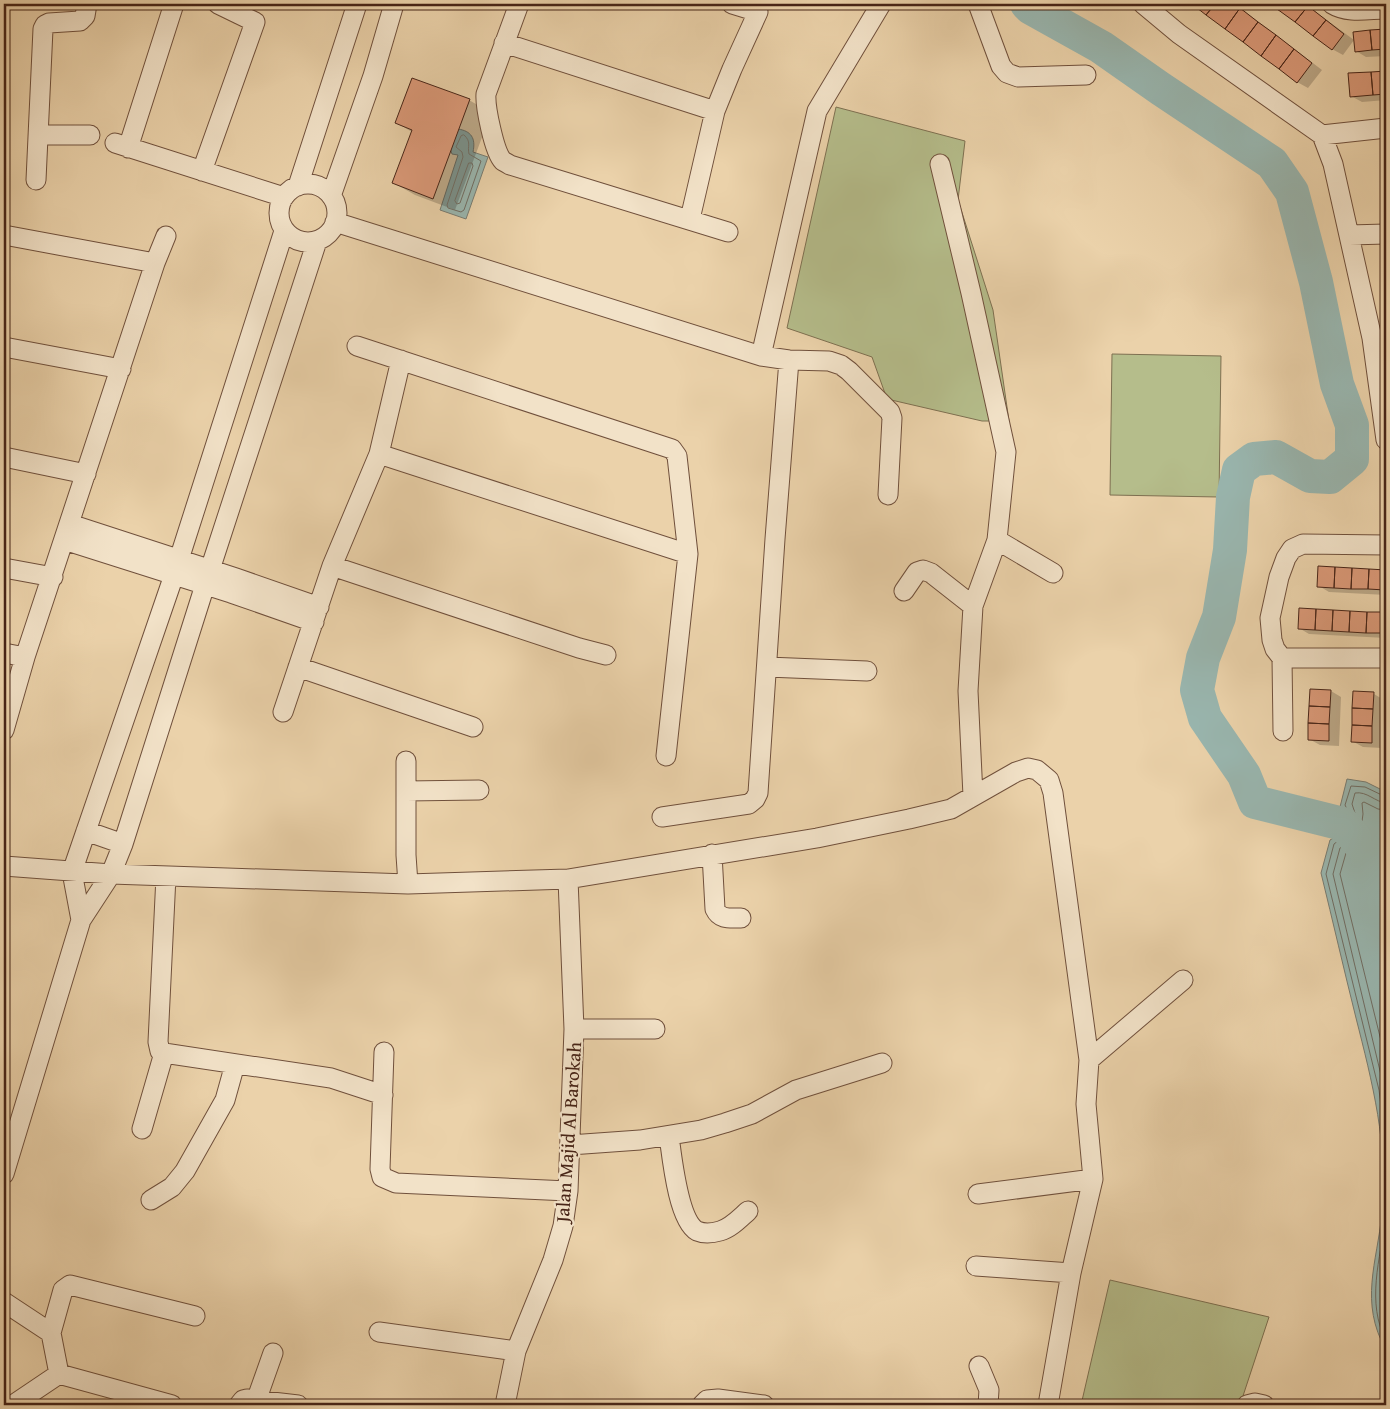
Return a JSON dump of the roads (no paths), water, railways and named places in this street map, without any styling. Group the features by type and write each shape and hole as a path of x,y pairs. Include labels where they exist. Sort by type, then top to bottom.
{"street":[{"path":"36,180 44,25 80,21 85,16 87,4"},
{"path":"202,171 255,22 218,4"},
{"path":"173,7 121,146 202,171 291,192 307,184 324,190 331,196 335,204 337,213 335,222 332,230 325,236 317,241 308,242 291,238 284,231 280,223 280,205 291,192 357,4"},
{"path":"331,196 373,76 394,4"},
{"path":"519,4 486,94 485,102 486,114 502,160 510,165 728,232"},
{"path":"690,219 715,111 760,8 732,4"},
{"path":"761,356 816,112 881,4"},
{"path":"978,4 1000,66 1007,73 1018,77 1086,75"},
{"path":"1143,4 1179,34 1322,134 1334,164 1349,235 1379,339 1386,440"},
{"path":"1332,4 1354,10 1386,9"},
{"path":"504,43 715,111"},
{"path":"1322,134 1386,128"},
{"path":"38,134 90,134"},
{"path":"940,164 1006,452 997,540 973,606 968,691 973,796"},
{"path":"335,222 761,356 789,360 828,361 841,365 890,412 892,422 888,494"},
{"path":"81,920 72,872 176,568 284,231"},
{"path":"1349,235 1386,234"},
{"path":"4,235 155,263"},
{"path":"4,730 25,657 53,577 155,263 166,236"},
{"path":"4,1174 81,920 111,874 123,844 317,241"},
{"path":"357,346 672,449 678,456 688,554 666,756"},
{"path":"4,347 120,369"},
{"path":"283,712 332,566 379,454 401,360"},
{"path":"662,817 749,804 758,793 789,360"},
{"path":"379,454 688,554"},
{"path":"4,458 86,474"},
{"path":"67,532 316,614"},
{"path":"997,540 1053,573"},
{"path":"1283,731 1282,658 1275,649 1272,640 1270,618 1279,576 1286,558 1292,549 1303,544 1386,546"},
{"path":"332,566 579,648 606,655"},
{"path":"4,568 53,577"},
{"path":"904,591 917,572 923,570 930,573 973,606"},
{"path":"4,653 25,657"},
{"path":"1282,658 1386,658"},
{"path":"298,667 473,727"},
{"path":"767,667 867,671"},
{"path":"406,761 406,855 408,884"},
{"path":"4,866 111,874 408,884 568,878 824,836 909,819 950,808 1016,772 1028,768 1037,770 1049,780 1054,793 1089,1060 1086,1104 1093,1179 1071,1273 1048,1405"},
{"path":"406,791 478,790"},
{"path":"86,831 123,844"},
{"path":"712,854 715,909 718,915 724,918 741,918"},
{"path":"166,876 158,1048 164,1053 331,1078 383,1095"},
{"name":"Jalan Majid Al Barokah","path":"505,1405 516,1351 553,1260 563,1226 568,1191 574,1029 568,878"},
{"path":"1089,1060 1183,980"},
{"path":"574,1029 655,1029"},
{"path":"384,1052 380,1170 385,1180 396,1183 568,1191"},
{"path":"142,1129 164,1053"},
{"path":"570,1145 669,1136 725,1123 752,1114 796,1090 882,1063"},
{"path":"151,1200 172,1186 186,1171 225,1100 235,1064"},
{"path":"669,1136 679,1196 688,1221 697,1231 710,1233 722,1231 748,1211"},
{"path":"978,1194 1093,1179"},
{"path":"976,1266 1071,1273"},
{"path":"59,1374 50,1333 63,1290 70,1285 195,1316"},
{"path":"4,1302 50,1333"},
{"path":"379,1332 516,1351"},
{"path":"273,1353 248,1403 298,1405"},
{"path":"979,1366 989,1390 988,1405"},
{"path":"13,1405 59,1374 172,1405"},
{"path":"702,1405 707,1400 718,1399 764,1405"},
{"path":"1247,1405 1255,1403 1264,1405"}],"water":[{"path":"458,129 466,131 472,136 474,143 473,152 488,157 466,219 440,210 458,155 452,154 450,148"},
{"path":"1347,779 1366,782 1386,792 1386,1350 1373,1315 1372,1299 1372,1282 1384,1188 1378,1114 1321,873 1330,840 1338,835 1343,825 1344,813 1340,807"}],"waterway":[{"path":"1027,4 1101,47 1272,163 1292,192 1316,282 1337,384 1352,425 1352,459 1330,477 1310,476 1276,457 1254,459 1239,470 1233,497 1230,550 1219,617 1203,658 1197,690 1205,718 1244,775 1255,802 1343,824 1366,851 1386,948"}]}
